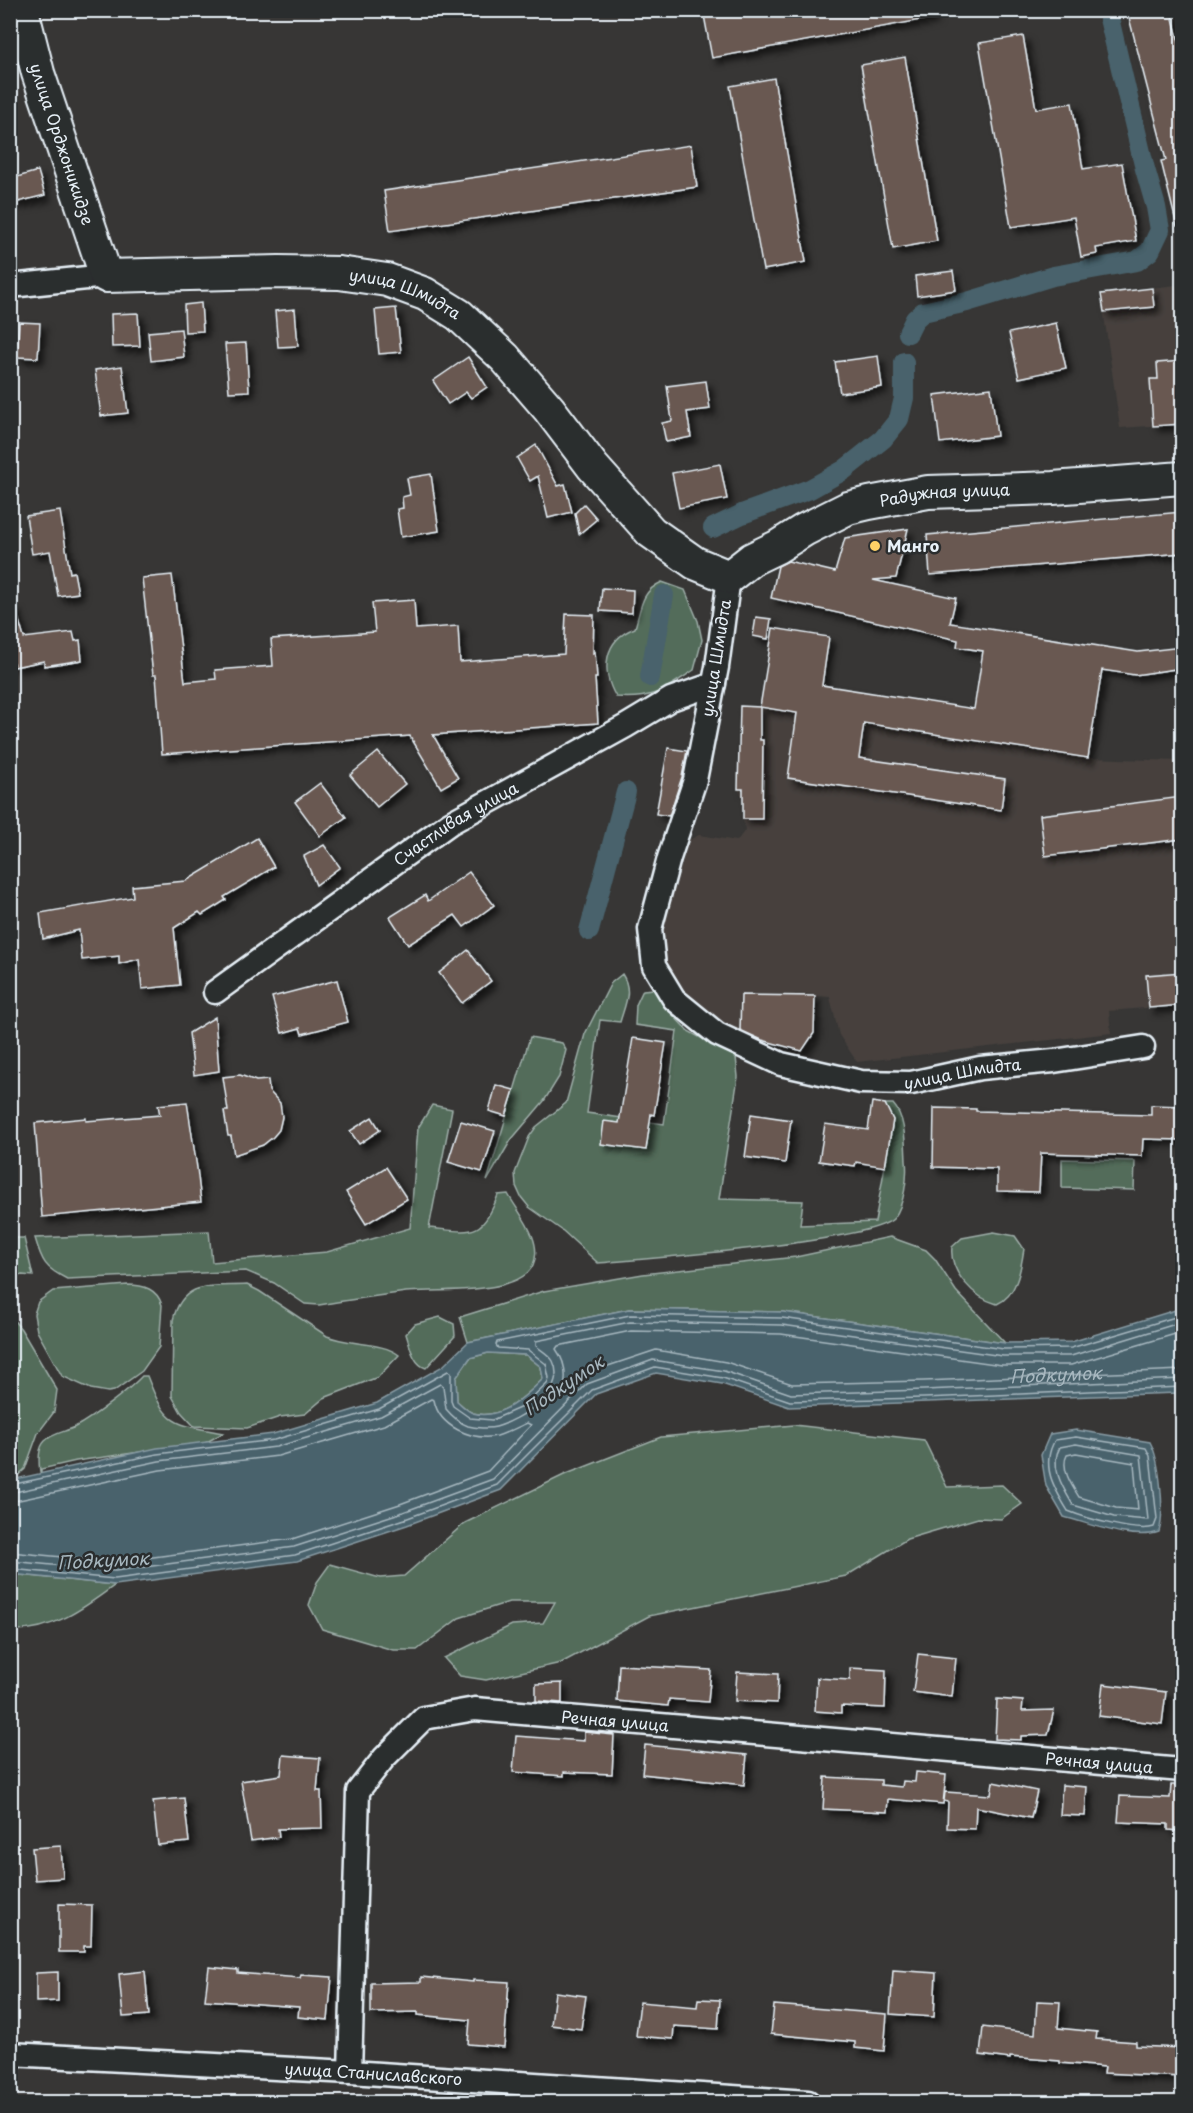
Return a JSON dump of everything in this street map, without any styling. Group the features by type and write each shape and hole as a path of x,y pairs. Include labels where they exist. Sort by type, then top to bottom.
{"street":[{"name":"улица Орджоникидзе","path":"22,10 38,73 106,276"},
{"name":"улица Шмидта","path":"10,286 106,276 339,273 387,280 425,294 459,315 505,358 549,409 594,467 651,532 695,562 729,577 714,684 695,780 669,858 650,929 654,966 674,999 717,1034 781,1064 861,1082 911,1083 980,1068 1054,1061 1143,1047"},
{"name":"Радужная улица","path":"729,577 752,559 804,530 848,508 869,503 928,492 1053,488 1182,478"},
{"name":"Счастливая улица","path":"215,992 450,823 671,699 714,684"},
{"name":"Речная улица","path":"350,2072 358,1791 384,1758 424,1718 476,1709 1182,1770"},
{"name":"улица Станиславского","path":"10,2054 350,2072 808,2103"}],"shaded area":[{"path":"1176,285 1182,366 1182,424 1120,428 1101,294"},
{"path":"740,706 760,707 1088,758 1182,761 1182,1005 1109,1011 1111,1033 857,1062 839,1035 830,997 815,996 814,1033 802,1051 762,1040 720,1022 683,990 665,963 660,937 689,840 699,835 737,841 745,830 743,819 764,818 764,800 743,799 738,789"}],"green space":[{"path":"662,582 685,590 698,621 702,640 694,670 658,692 640,697 616,697 608,677 608,657 611,648 624,633 635,628 646,595"},
{"path":"622,974 628,992 626,1003 620,1022 600,1020 587,1113 664,1124 677,1031 635,1025 636,1005 643,990 654,989 670,1012 688,1031 736,1057 738,1077 719,1199 803,1201 800,1225 875,1222 893,1120 885,1104 893,1104 903,1123 906,1168 903,1198 894,1218 877,1227 803,1242 598,1263 563,1231 529,1207 516,1186 515,1173 529,1137 536,1127 566,1103 585,1034 611,983"},
{"path":"530,1037 562,1043 566,1050 559,1077 544,1101 511,1140 487,1181"},
{"path":"432,1105 452,1109 429,1228 455,1231 473,1230 486,1219 498,1195 508,1194 529,1228 536,1256 533,1265 525,1275 512,1282 475,1289 406,1292 319,1305 305,1304 274,1283 246,1271 67,1279 49,1268 40,1253 35,1238 209,1231 212,1262 327,1252 410,1228 418,1128"},
{"path":"1062,1159 1135,1161 1134,1190 1062,1188"},
{"path":"994,1232 1015,1236 1024,1249 1014,1288 1004,1300 997,1304 980,1296 965,1283 952,1256 952,1247 962,1238"},
{"path":"890,1237 926,1250 935,1259 956,1291 1005,1343 783,1312 629,1309 468,1342 460,1317 544,1291 643,1274 796,1257"},
{"path":"10,1238 24,1238 33,1276 11,1276"},
{"path":"128,1285 149,1289 157,1295 162,1305 159,1347 142,1371 114,1391 108,1392 91,1389 62,1376 37,1331 34,1314 38,1302 53,1291"},
{"path":"247,1285 327,1336 384,1348 399,1355 378,1377 324,1398 305,1414 280,1417 247,1428 194,1426 181,1412 172,1396 173,1320 178,1307 192,1291 211,1286"},
{"path":"10,1316 21,1329 57,1390 54,1412 38,1433 25,1469 11,1479"},
{"path":"440,1317 454,1324 455,1336 426,1368 415,1359 406,1334 415,1324"},
{"path":"488,1353 526,1355 541,1367 543,1379 512,1405 483,1415 473,1413 457,1401 456,1378 470,1358"},
{"path":"142,1376 147,1376 160,1405 173,1420 192,1427 223,1433 205,1443 76,1461 41,1469 41,1477 40,1453 42,1444 48,1438 75,1427 91,1417 120,1396"},
{"path":"794,1425 924,1440 947,1487 1002,1485 1022,1504 1001,1519 978,1518 907,1539 846,1576 649,1616 561,1663 486,1680 460,1676 444,1658 512,1625 543,1623 555,1602 509,1602 459,1618 417,1650 393,1650 322,1629 309,1605 317,1582 330,1564 380,1578 404,1576 465,1523 564,1475 661,1437"},
{"path":"11,1574 115,1585 79,1610 54,1623 26,1630 11,1630"}],"water":[{"name":"Подкумок","path":"1182,1308 1182,1392 789,1407 722,1384 656,1373 596,1394 501,1490 407,1525 297,1561 115,1585 11,1574 11,1480 157,1448 273,1434 377,1403 443,1366 468,1342 629,1309 783,1312 1005,1343 1071,1342","holes":["488,1353 526,1355 541,1367 543,1379 512,1405 483,1415 471,1412 457,1401 456,1378 470,1358"]},
{"path":"1076,1430 1150,1442 1154,1450 1160,1486 1162,1512 1159,1532 1124,1533 1064,1517 1046,1486 1041,1455 1050,1434"}],"building":[{"path":"703,10 931,10 932,18 712,58"},
{"path":"1127,10 1171,10 1182,55 1182,225 1177,226 1161,161 1166,160"},
{"path":"1023,36 1036,109 1072,103 1083,169 1122,163 1136,241 1096,248 1097,254 1081,257 1074,217 1011,227 979,43"},
{"path":"905,57 937,241 893,249 861,65"},
{"path":"774,78 806,262 763,270 730,86"},
{"path":"691,145 697,187 390,231 384,191"},
{"path":"38,171 45,195 14,203 10,192 10,179"},
{"path":"953,271 956,290 917,296 915,276"},
{"path":"1152,288 1154,307 1104,312 1101,294"},
{"path":"201,303 203,331 185,332 184,305"},
{"path":"396,308 401,352 379,354 375,310"},
{"path":"295,309 298,346 278,347 275,311"},
{"path":"138,313 140,346 112,347 111,314"},
{"path":"19,322 40,323 38,358 17,357"},
{"path":"1056,323 1066,368 1019,378 1009,333"},
{"path":"181,329 184,357 151,361 148,332"},
{"path":"246,343 249,391 229,392 225,344"},
{"path":"878,356 882,387 840,393 835,362"},
{"path":"468,357 487,387 471,398 466,392 448,404 433,381"},
{"path":"1182,361 1182,424 1153,426 1150,379 1158,379 1157,363"},
{"path":"122,366 128,413 101,416 95,370"},
{"path":"706,381 710,409 687,412 691,437 666,442 662,423 672,421 667,386"},
{"path":"991,388 997,436 940,443 934,395"},
{"path":"536,445 558,486 565,484 572,512 548,518 538,476 530,481 517,458"},
{"path":"720,464 727,499 679,508 672,473"},
{"path":"431,474 439,531 401,537 397,509 403,508 402,497 410,495 407,478"},
{"path":"584,504 597,519 579,534 575,513"},
{"path":"60,511 70,573 74,572 78,593 58,596 50,551 32,554 26,516"},
{"path":"1182,512 1182,553 930,575 927,535"},
{"path":"908,529 896,578 873,580 956,598 950,623 1138,652 1182,647 1182,668 1135,675 1102,670 1088,758 864,723 859,758 1005,779 1001,810 788,778 797,713 760,707 773,628 829,637 822,685 974,709 983,651 957,647 958,640 771,598 778,566 788,561 835,572 845,538"},
{"path":"172,575 185,682 216,679 215,670 273,666 271,639 375,632 372,603 414,600 416,629 458,626 460,662 564,654 566,614 594,615 593,653 595,652 598,723 433,735 458,778 441,788 410,736 162,754 156,675 153,675 142,578"},
{"path":"602,588 633,590 632,613 600,611"},
{"path":"15,607 24,638 73,632 75,641 80,640 82,660 44,666 44,661 14,667 13,662 10,663 10,608"},
{"path":"756,617 771,619 768,639 753,636"},
{"path":"740,706 760,707 760,740 763,740 762,819 743,819 743,789 738,789"},
{"path":"668,748 687,751 682,777 669,816 656,814"},
{"path":"378,752 405,784 377,807 350,775"},
{"path":"320,783 346,817 320,836 295,802"},
{"path":"1182,797 1182,839 1045,856 1040,815"},
{"path":"257,838 274,867 224,897 226,900 202,915 199,912 174,928 180,985 142,989 139,959 119,964 119,956 82,960 79,930 43,939 40,913 133,897 132,886 186,881"},
{"path":"324,845 340,867 316,885 304,856"},
{"path":"469,872 494,905 464,927 455,915 408,945 390,917 425,895 428,901"},
{"path":"468,950 491,981 462,1003 439,973"},
{"path":"1182,972 1182,1005 1149,1008 1146,975"},
{"path":"337,980 348,1022 302,1034 300,1028 282,1033 272,997"},
{"path":"741,995 815,996 814,1033 802,1051 762,1040 740,1030"},
{"path":"215,1017 219,1071 194,1075 189,1033"},
{"path":"633,1038 666,1043 646,1150 601,1144 604,1121 619,1123"},
{"path":"240,1075 256,1081 268,1080 269,1091 280,1103 282,1117 279,1130 263,1145 234,1155 224,1111 228,1111 223,1077"},
{"path":"496,1085 514,1090 506,1116 489,1111"},
{"path":"187,1102 201,1202 42,1217 35,1123 160,1115 158,1105"},
{"path":"872,1102 885,1104 893,1120 885,1167 856,1162 855,1166 819,1161 825,1124 868,1130"},
{"path":"1151,1105 1182,1106 1182,1140 1143,1139 1142,1156 1041,1153 1039,1192 997,1191 997,1169 933,1167 934,1108 1151,1115"},
{"path":"751,1114 791,1120 785,1163 745,1157"},
{"path":"372,1117 380,1130 359,1144 350,1131"},
{"path":"461,1121 495,1131 482,1172 448,1162"},
{"path":"386,1167 407,1199 366,1224 346,1192"},
{"path":"918,1654 956,1658 952,1697 913,1692"},
{"path":"619,1665 711,1670 708,1702 669,1699 668,1706 617,1701"},
{"path":"850,1668 886,1670 885,1708 841,1706 841,1713 815,1711 817,1678 850,1680"},
{"path":"737,1672 778,1674 777,1703 735,1701"},
{"path":"562,1683 562,1703 536,1701 536,1684"},
{"path":"1103,1684 1166,1692 1162,1724 1099,1716"},
{"path":"997,1699 1023,1701 1022,1711 1054,1710 1048,1735 1021,1736 1021,1740 995,1739"},
{"path":"584,1732 614,1735 612,1774 564,1772 564,1776 513,1772 516,1736 584,1741"},
{"path":"645,1745 747,1755 744,1785 642,1774"},
{"path":"283,1755 320,1758 317,1791 321,1791 322,1828 278,1829 279,1837 251,1841 241,1781 281,1775"},
{"path":"916,1772 946,1775 943,1804 888,1799 887,1812 823,1809 825,1777 881,1780 881,1785 902,1787 903,1781 915,1782"},
{"path":"993,1782 1037,1791 1031,1818 976,1807 975,1829 947,1828 948,1802 944,1801 945,1792 991,1795"},
{"path":"1062,1785 1087,1787 1085,1816 1060,1815"},
{"path":"1171,1785 1182,1785 1182,1831 1168,1830 1168,1824 1118,1822 1120,1796 1170,1798"},
{"path":"184,1798 189,1842 158,1845 153,1801"},
{"path":"61,1846 63,1878 35,1880 32,1848"},
{"path":"59,1904 92,1905 91,1946 84,1946 84,1952 59,1952"},
{"path":"209,1967 238,1970 238,1973 300,1978 301,1975 332,1977 328,2020 298,2017 299,2007 205,2000"},
{"path":"893,1970 936,1973 934,2017 890,2014"},
{"path":"145,1971 149,2015 123,2017 119,1974"},
{"path":"58,1972 58,2001 36,2002 36,1973"},
{"path":"421,1977 473,1982 473,1980 509,1982 504,2047 468,2044 470,2020 418,2015 418,2012 371,2013 371,1983 421,1982"},
{"path":"555,1992 586,1996 581,2029 551,2025"},
{"path":"698,1999 720,2000 718,2029 674,2026 673,2039 636,2036 640,2002 697,2007"},
{"path":"1037,2001 1060,2002 1058,2028 1097,2032 1096,2039 1136,2042 1136,2046 1182,2048 1182,2077 1104,2073 1105,2067 980,2055 983,2027 1035,2034"},
{"path":"774,2005 887,2014 884,2051 855,2048 855,2042 771,2034"}],"waterway":[{"path":"908,333 915,319 923,312 967,302 1053,276 1137,261 1150,251 1160,230 1156,207 1107,10"},
{"path":"713,528 742,514 810,489 844,470 883,439 899,419 904,398 904,362"},
{"path":"650,677 664,595"},
{"path":"589,931 626,792"}],"place":[{"name":"Манго","path":"875,546"}]}
